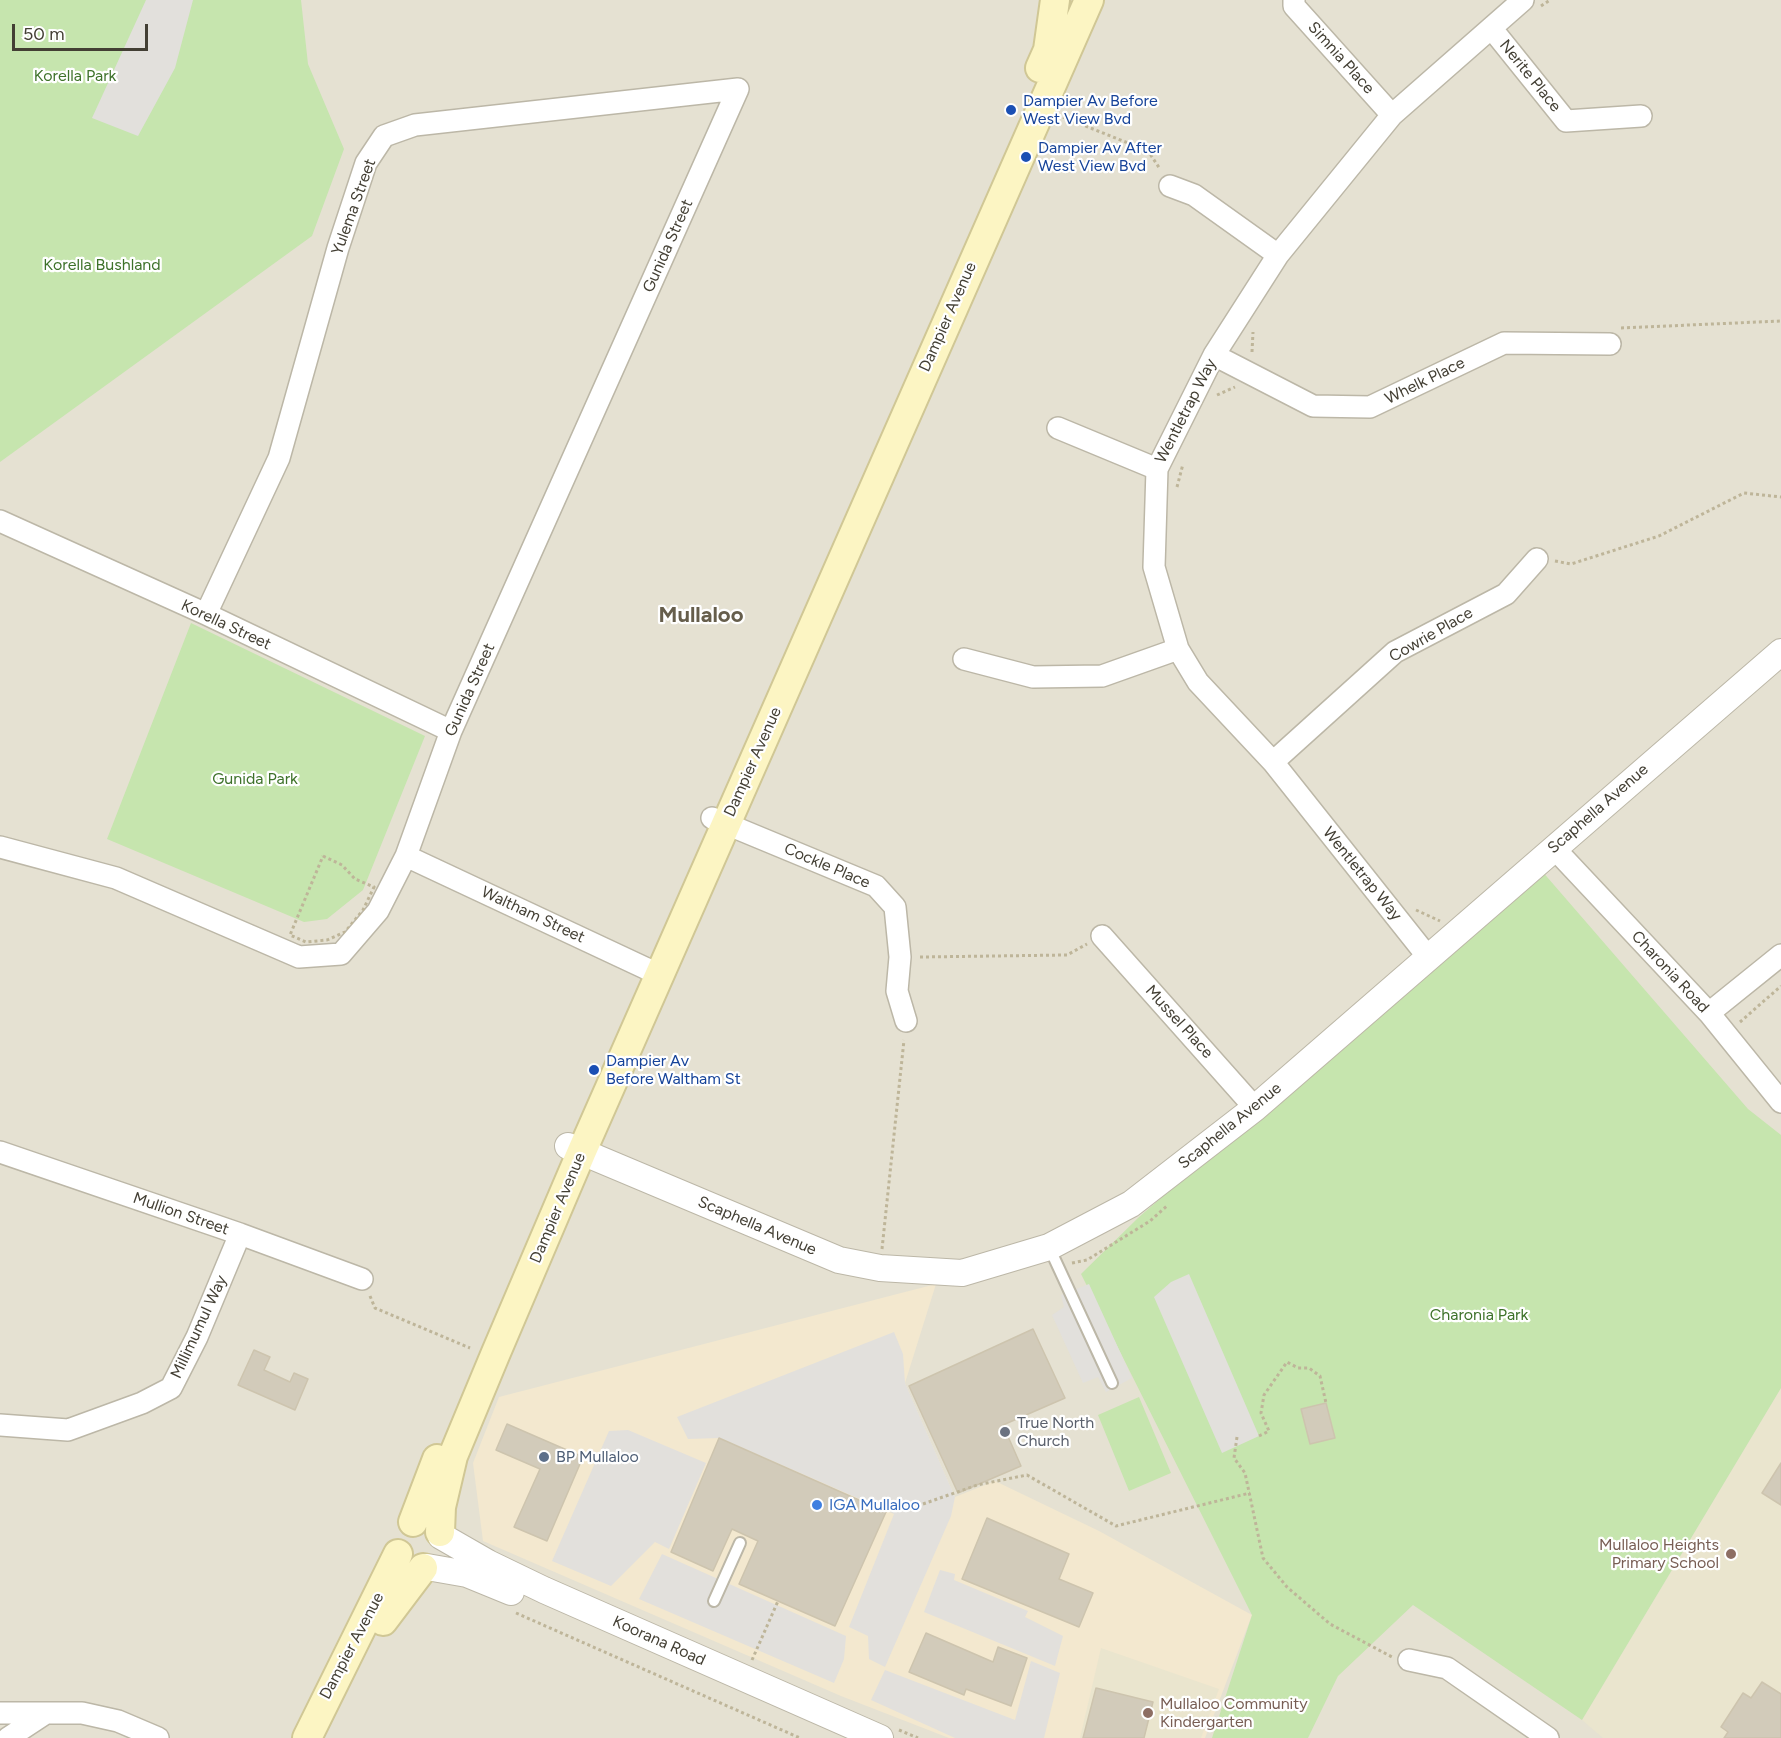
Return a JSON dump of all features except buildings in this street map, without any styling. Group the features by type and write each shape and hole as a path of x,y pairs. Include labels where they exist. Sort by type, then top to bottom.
{"main road":[{"name":"Dampier Avenue","path":"719,821 1048,50 1055,0"},
{"name":"Dampier Avenue","path":"441,1534 441,1507 453,1456 575,1149 719,821 1089,0"},
{"name":"Dampier Avenue","path":"413,1522 480,1348 575,1149"},
{"path":"413,1522 428,1522 441,1534 442,1550 439,1557 425,1567 408,1565 398,1554 396,1545 398,1534 404,1526 413,1522"},
{"name":"Dampier Avenue","path":"307,1738 398,1554"},
{"name":"Dampier Avenue","path":"327,1738 374,1636 398,1598 425,1567"}],"street":[{"name":"Simnia Place","path":"1294,0 1294,6 1392,114"},
{"name":"Wentletrap Way","path":"1428,957 1273,762 1198,682 1178,649 1154,567 1157,469 1214,355 1278,255 1392,114 1492,29 1528,6"},
{"name":"Nerite Place","path":"1492,29 1566,121 1641,116"},
{"name":"Yulema Street","path":"206,614 279,458 338,248 366,163 384,136 416,125 738,89"},
{"name":"Gunida Street","path":"0,847 116,878 299,957 341,954 378,911 406,856 451,731 738,89"},
{"path":"1170,186 1194,195 1278,255"},
{"name":"Whelk Place","path":"1214,355 1313,405 1370,407 1504,344 1610,344"},
{"path":"1058,428 1157,469"},
{"name":"Korella Street","path":"0,521 206,614 451,731"},
{"name":"Cowrie Place","path":"1273,762 1395,652 1506,594 1537,559"},
{"path":"964,659 1033,677 1102,676 1178,649"},
{"name":"Scaphella Avenue","path":"575,1149 839,1260 880,1268 962,1273 1049,1247 1131,1204 1255,1108 1781,652"},
{"name":"Cockle Place","path":"719,821 876,886 895,907 900,957 897,991 906,1021"},
{"name":"Charonia Road","path":"1554,848 1709,1013 1781,1102"},
{"name":"Waltham Street","path":"406,856 652,971"},
{"name":"Mussel Place","path":"1102,936 1255,1108"},
{"path":"1709,1013 1781,955"},
{"name":"Mullion Street","path":"0,1152 240,1234 362,1279"},
{"name":"Millimumul Way","path":"0,1425 68,1430 142,1404 171,1388 197,1337 240,1234"},
{"name":"Koorana Road","path":"441,1534 488,1563 555,1595 880,1738"},
{"name":"Koorana Road","path":"425,1567 481,1579 840,1738"},
{"path":"1409,1660 1447,1668 1548,1738"},
{"path":"0,1713 43,1715 82,1713 118,1721 158,1738"},
{"path":"8,1738 43,1715"},
{"path":"0,1723 2,1738"}],"lane":[{"path":"1049,1247 1112,1383"},
{"path":"714,1601 740,1543"}],"path":[{"path":"1528,6 1550,0"},
{"path":"1052,113 1148,151 1170,186"},
{"path":"1610,344 1621,327 1781,321"},
{"path":"1211,398 1234,388 1252,357 1253,330"},
{"path":"1175,493 1184,459"},
{"path":"1537,559 1571,564 1659,536 1744,493 1781,497"},
{"path":"323,856 342,865 355,879 374,887 363,910 345,932 327,940 306,942 290,935 323,856"},
{"path":"1414,909 1442,922 1452,936"},
{"path":"900,957 1068,955 1102,936"},
{"path":"1738,1024 1781,986"},
{"path":"880,1268 906,1021"},
{"path":"362,1279 375,1308 470,1348"},
{"path":"1260,1436 1269,1431 1261,1413 1264,1395 1287,1362 1298,1368 1309,1368 1320,1376 1326,1403"},
{"path":"1237,1437 1234,1458 1245,1473 1263,1558 1287,1587 1330,1624 1367,1643 1380,1653 1409,1660"},
{"path":"923,1504 977,1485 1027,1475 1116,1526 1250,1493"},
{"path":"750,1664 778,1601"},
{"path":"510,1610 801,1738"}],"shaded area":[{"path":"0,0 1781,0 1781,1738 0,1738"},
{"path":"146,0 193,0 175,68 138,136 92,118"},
{"path":"1189,1274 1259,1436 1222,1453 1154,1297 1171,1282"},
{"path":"936,1284 905,1383 955,1497 995,1481 1099,1531 1252,1615 1205,1738 949,1738 841,1696 483,1541 473,1463 499,1397"},
{"path":"1089,1284 1132,1378 1106,1392 1098,1377 1083,1383 1052,1315 1064,1307 1061,1295"},
{"path":"894,1332 903,1354 905,1383 955,1497 951,1516 885,1667 869,1659 868,1636 849,1627 894,1514 720,1438 688,1439 677,1417"},
{"name":"Mullaloo Heights Primary School","path":"1781,1388 1781,1738 1603,1738 1582,1720"},
{"path":"628,1430 706,1463 669,1549 655,1542 611,1586 552,1561 609,1431"},
{"path":"662,1554 846,1636 844,1659 834,1683 639,1599"},
{"path":"940,1570 955,1574 954,1580 1028,1611 1025,1617 1063,1636 1055,1666 924,1612"},
{"name":"Mullaloo Community Kindergarten","path":"1101,1648 1219,1689 1201,1738 1080,1738"},
{"path":"1031,1661 1060,1673 1044,1738 955,1738 871,1700 885,1670 1015,1720"}],"green space":[{"name":"Korella Bushland","path":"0,0 301,0 308,64 344,149 312,236 0,462"},
{"name":"Gunida Park","path":"191,623 425,736 363,890 327,919 304,922 107,839"},
{"name":"Charonia Park","path":"1541,870 1748,1109 1781,1135 1781,1388 1582,1720 1413,1605 1338,1676 1308,1738 1212,1738 1252,1615 1081,1274 1139,1217"},
{"path":"1139,1397 1171,1473 1129,1491 1098,1415"}],"place":[{"name":"Dampier Av Before West View Bvd","path":"1011,110"},
{"name":"Dampier Av After West View Bvd","path":"1026,157"},
{"name":"Dampier Av Before Waltham St","path":"594,1070"},
{"name":"True North Church","path":"1005,1432"},
{"name":"BP Mullaloo","path":"544,1457"},
{"name":"IGA Mullaloo","path":"817,1505"},
{"name":"Mullaloo Heights Primary School","path":"1731,1554"},
{"name":"Mullaloo Community Kindergarten","path":"1148,1713"}],"district":[{"name":"Mullaloo","path":"701,616"}],"park label":[{"name":"Korella Park","path":"75,76"}]}
